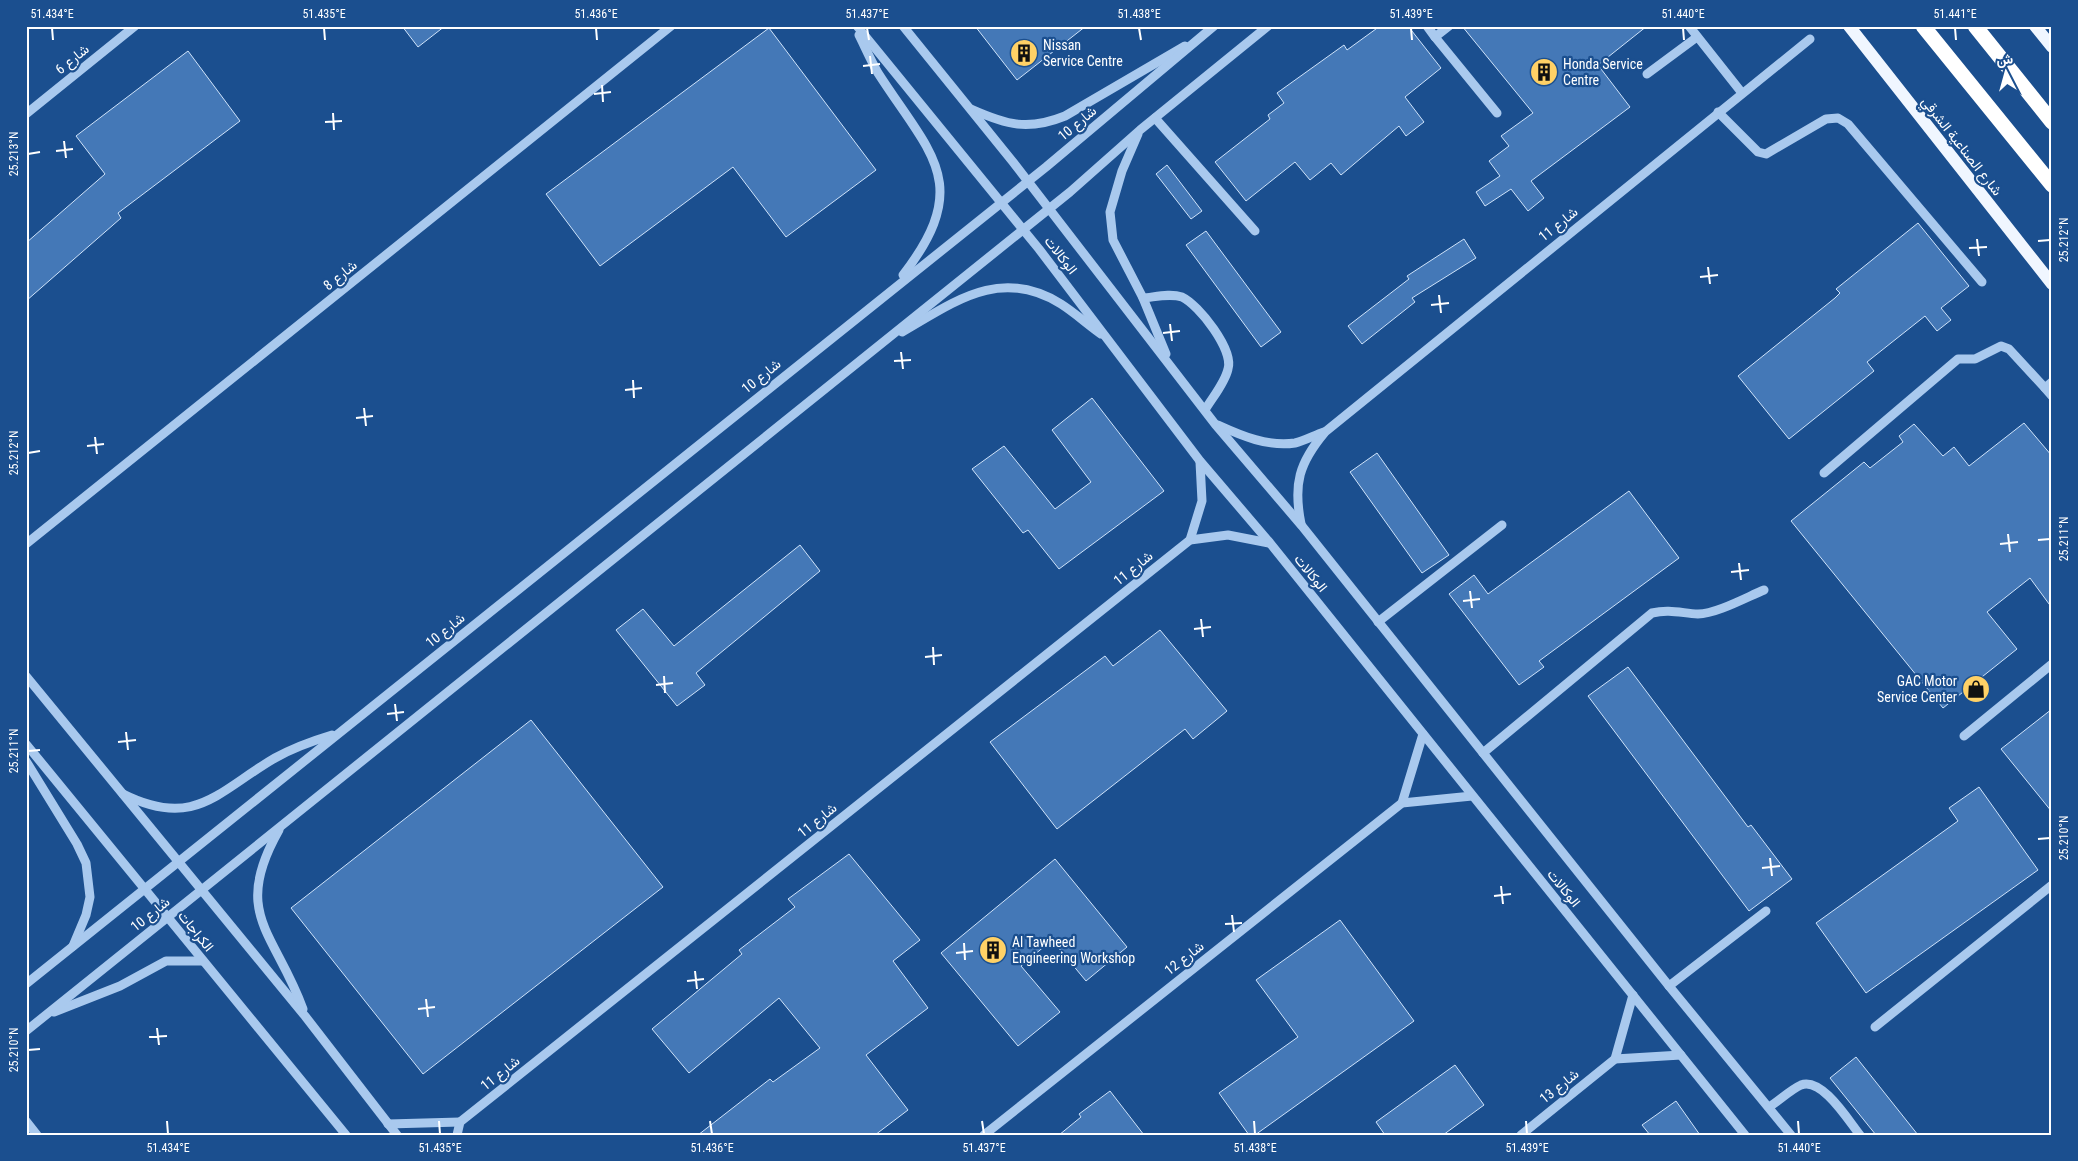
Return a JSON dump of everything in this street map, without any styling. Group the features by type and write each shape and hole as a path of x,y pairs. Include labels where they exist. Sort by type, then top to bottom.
{"highway":[{"path":"1923,26 2052,185"},
{"path":"1975,26 2052,122"}],"main road":[{"name":"شارع الصناعية الشرقي","path":"1849,26 2052,284"},
{"path":"2035,26 2052,47"}],"street":[{"name":"شارع 6","path":"26,114 135,26"},
{"name":"شارع 8","path":"26,544 671,26"},
{"name":"الوكالات","path":"856,26 1022,228 1111,342 1200,461 1270,543 1745,1135"},
{"name":"الوكالات","path":"856,26 878,72 915,124 929,148 937,168 940,187 936,216 928,240 893,287"},
{"name":"الوكالات","path":"903,26 1170,364 1215,424 1302,526 1669,986 1791,1135"},
{"name":"شارع 10","path":"26,984 893,287 1027,182 1214,26"},
{"name":"شارع 10","path":"26,1031 878,346 1268,26"},
{"path":"1427,26 1497,113"},
{"path":"1436,37 1449,26"},
{"path":"1689,26 1742,93"},
{"path":"1647,74 1697,36"},
{"name":"شارع 10","path":"968,108 1009,123 1028,126 1045,124 1065,116 1198,39"},
{"name":"شارع 11","path":"1302,526 1297,502 1298,476 1308,452 1325,432 1810,39"},
{"path":"1718,112 1758,152 1766,154 1826,119 1838,118 1848,124 1982,282"},
{"path":"1155,118 1255,230"},
{"name":"الوكالات","path":"1140,130 1119,180 1110,212 1113,240 1143,298 1170,364"},
{"name":"شارع 10","path":"878,346 966,295 989,289 1011,288 1037,293 1060,304 1111,342"},
{"path":"1143,298 1173,295 1182,298 1191,303 1222,339 1229,357 1228,370 1205,410"},
{"path":"1824,473 1958,359 1975,359 2001,346 2009,349 2048,385 2052,396"},
{"name":"شارع 11","path":"1215,424 1244,437 1274,443 1296,443 1325,432"},
{"path":"1200,461 1203,481 1202,501 1190,540 1228,535 1270,543"},
{"path":"1378,622 1502,525"},
{"name":"شارع 11","path":"460,1122 1190,540"},
{"path":"1483,753 1652,613 1663,610 1699,614 1764,590"},
{"path":"1964,736 2052,664"},
{"path":"26,676 305,1016 397,1135"},
{"name":"شارع 10","path":"121,793 146,805 164,808 188,807 207,802 226,792 276,758 339,732"},
{"path":"1423,734 1402,803 1472,796"},
{"name":"الكراجات","path":"26,744 346,1135"},
{"path":"26,761 77,844 86,863 90,897 86,915 72,947"},
{"name":"شارع 12","path":"984,1135 1402,803"},
{"path":"282,824 267,851 260,871 256,890 257,907 262,923 295,988 305,1016"},
{"path":"1875,1027 2052,885"},
{"path":"1669,986 1766,911"},
{"name":"شارع 10","path":"47,1015 120,986 166,961 203,961"},
{"path":"1633,995 1615,1059 1681,1055"},
{"name":"شارع 13","path":"1520,1135 1615,1059"},
{"path":"1769,1107 1801,1085 1813,1083 1822,1089 1860,1135"},
{"path":"26,1121 37,1135"},
{"path":"388,1124 460,1122 457,1135"}],"building":[{"path":"402,26 445,26 418,47"},
{"name":"Nissan Service Centre","path":"975,26 1086,26 1017,80"},
{"path":"1380,26 1408,26 1441,68 1405,97 1424,122 1406,136 1399,126 1341,175 1331,163 1310,180 1295,162 1246,201 1215,162 1270,119 1268,115 1284,103 1277,93 1344,45 1347,50"},
{"path":"1462,26 1647,26 1598,65 1630,107 1531,181 1544,198 1528,211 1511,189 1485,206 1476,192 1500,176 1489,161 1509,146 1501,136 1533,113"},
{"path":"769,28 876,170 786,237 733,167 600,266 546,194"},
{"path":"188,51 240,121 118,213 121,218 26,301 26,243 105,174 76,136"},
{"path":"1167,165 1202,211 1191,219 1156,174"},
{"path":"1918,223 1969,286 1941,308 1951,320 1937,331 1925,316 1867,362 1874,371 1789,439 1738,376 1835,298 1840,293 1836,289"},
{"path":"1206,231 1281,332 1261,347 1186,245"},
{"path":"1464,239 1476,258 1412,298 1415,302 1362,344 1348,326 1409,279 1407,276"},
{"path":"1092,398 1164,491 1059,569 1028,530 1023,533 972,469 1004,446 1055,509 1091,482 1052,430"},
{"path":"2024,423 2052,456 2052,608 2030,578 1987,612 2017,649 1943,708 1791,521 1864,462 1870,468 1903,442 1899,436 1914,424 1943,456 1954,447 1969,466"},
{"path":"1377,453 1449,555 1422,573 1350,472"},
{"path":"1629,491 1679,558 1539,661 1544,667 1519,685 1449,594 1474,575 1488,594"},
{"path":"800,545 820,571 696,673 705,685 677,706 616,630 643,609 674,646"},
{"path":"1160,630 1227,711 1193,739 1185,729 1057,829 990,742 1105,656 1113,666"},
{"path":"1628,667 1748,827 1751,825 1792,879 1749,911 1588,696"},
{"path":"2052,709 2052,812 2001,749"},
{"path":"531,720 663,887 423,1074 291,908"},
{"path":"1979,787 2038,870 1866,993 1816,923 1958,821 1949,808"},
{"path":"849,854 920,940 893,961 928,1008 866,1055 908,1110 875,1135 698,1135 770,1079 773,1082 820,1048 779,998 689,1073 652,1029 742,954 739,950 795,907 788,899"},
{"name":"Al Tawheed Engineering Workshop","path":"1055,859 1127,947 1086,981 1052,940 1021,966 1060,1012 1018,1046 941,953"},
{"path":"1340,920 1414,1021 1255,1135 1249,1135 1219,1093 1298,1037 1256,980"},
{"path":"1856,1057 1918,1135 1876,1135 1830,1078"},
{"path":"1455,1065 1484,1105 1443,1135 1385,1135 1376,1122"},
{"path":"1110,1091 1144,1135 1059,1135 1081,1117 1079,1114"},
{"path":"1676,1101 1700,1135 1650,1135 1642,1125"}],"place":[{"name":"Nissan Service Centre","path":"1024,53"},
{"name":"Honda Service Centre","path":"1544,72"},
{"name":"GAC Motor Service Center","path":"1976,689"},
{"name":"Al Tawheed Engineering Workshop","path":"993,950"}]}
